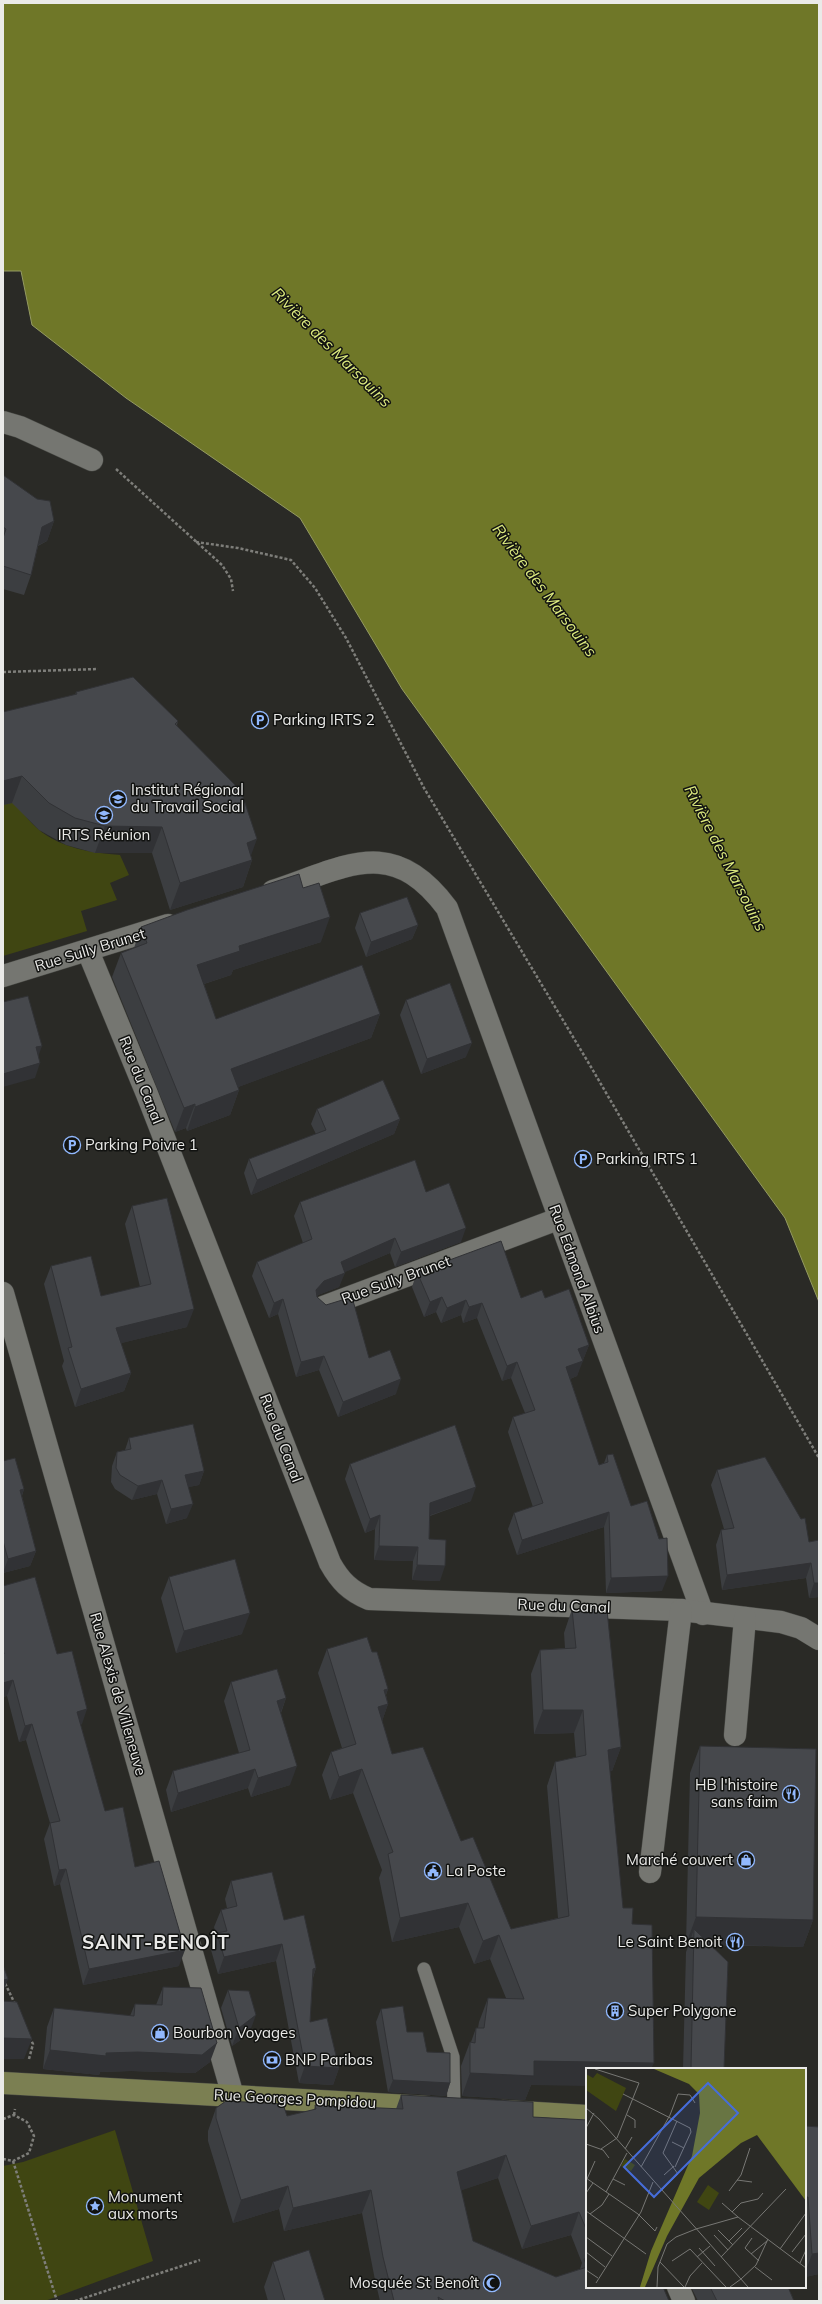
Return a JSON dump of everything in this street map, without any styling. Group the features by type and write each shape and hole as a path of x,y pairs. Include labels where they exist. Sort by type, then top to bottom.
{"main road":[{"name":"Rue Georges Pompidou","path":"12,2084 586,2116"}],"street":[{"path":"3,422 20,426 92,460"},
{"name":"Rue Edmond Albius","path":"254,897 360,863 377,861 388,863 414,874 432,887 447,908 466,956 558,1219 703,1614"},
{"name":"Rue Sully Brunet","path":"3,976 88,951 186,919"},
{"name":"Rue du Canal","path":"88,951 147,1094 330,1563 347,1586 356,1594 369,1599 681,1610 703,1614"},
{"name":"Rue Sully Brunet","path":"323,1307 558,1219"},
{"name":"Rue Alexis de Villeneuve","path":"3,1293 233,2096"},
{"path":"650,1872 681,1610"},
{"path":"703,1614 781,1622 801,1628 819,1639"},
{"path":"734,1735 745,1618"},
{"path":"678,2288 684,2301"}],"lane":[{"path":"424,1969 453,2057 454,2108"}],"path":[{"path":"92,460 111,464 222,565 231,579 233,591"},
{"path":"196,542 238,548 291,560 315,588 346,638 424,788 587,1060 819,1458"},
{"path":"3,672 98,669"},
{"path":"3,1979 16,2008"},
{"path":"14,2115 12,2084 34,2044 30,2037"},
{"path":"3,2119 14,2115 28,2122 34,2136 29,2153 13,2161 3,2159"},
{"path":"13,2161 57,2301"},
{"path":"75,2301 200,2260"}],"shaded area":[{"path":"3,785 19,808 38,829 56,841 66,845 98,853 120,855 129,875 110,883 117,900 81,911 87,931 3,956"},
{"path":"115,2130 153,2261 45,2301 3,2301 3,2166 23,2162"}],"water":[{"name":"Rivière des Marsouins","path":"3,3 819,3 819,1302 785,1218 402,689 300,518 126,398 32,325 21,271 3,271"}],"building":[{"path":"3,475 37,499 50,501 54,521 42,527 31,575 3,566 3,538 6,529 3,527"},
{"name":"Institut Régional du Travail Social","path":"133,677 178,721 175,724 241,791 257,839 247,843 252,860 180,883 162,827 105,826 75,818 49,803 22,776 3,781 3,712 77,694 76,692"},
{"path":"299,874 303,888 319,883 330,917 239,946 240,951 197,965 216,1019 362,965 380,1014 231,1069 239,1090 195,1107 195,1104 184,1108 121,953 147,943 141,927 187,910"},
{"path":"407,897 418,925 371,942 360,913"},
{"path":"450,983 472,1043 427,1059 406,1000"},
{"path":"28,996 42,1046 36,1047 40,1063 3,1074 3,1002"},
{"path":"383,1080 400,1119 257,1180 249,1159 326,1130 317,1109"},
{"path":"415,1160 426,1192 449,1183 466,1228 401,1252 395,1238 341,1262 345,1273 324,1281 316,1290 317,1297 326,1305 352,1297 369,1358 390,1350 401,1379 343,1402 324,1356 301,1362 283,1299 274,1303 257,1262 312,1239 300,1202"},
{"path":"167,1198 194,1309 116,1328 131,1373 81,1389 68,1348 72,1347 51,1266 91,1256 101,1296 151,1284 132,1206"},
{"path":"501,1241 521,1298 542,1290 545,1298 569,1289 589,1345 578,1349 583,1361 566,1367 599,1465 608,1462 607,1455 613,1454 631,1506 647,1501 659,1539 667,1538 668,1576 611,1578 609,1512 522,1540 514,1513 543,1503 513,1417 535,1410 517,1362 507,1366 482,1303 469,1307 466,1300 447,1308 442,1297 430,1302 417,1272"},
{"path":"193,1424 204,1471 185,1475 193,1504 171,1509 162,1480 138,1486 120,1475 116,1468 117,1452 131,1449 129,1438"},
{"path":"455,1425 476,1487 430,1503 429,1539 446,1540 445,1566 417,1565 418,1547 379,1546 380,1515 370,1519 350,1464"},
{"path":"765,1457 801,1519 805,1518 809,1542 819,1540 819,1583 814,1583 811,1563 727,1575 721,1530 734,1528 717,1470"},
{"path":"15,1458 24,1489 20,1490 36,1551 8,1559 3,1541 3,1461"},
{"path":"235,1559 250,1613 184,1631 169,1577"},
{"path":"35,1577 57,1654 72,1651 87,1709 77,1712 105,1811 123,1807 135,1867 159,1861 185,1950 89,1969 66,1869 59,1870 50,1823 60,1821 32,1724 25,1726 13,1680 3,1683 3,1586"},
{"path":"572,1609 607,1610 621,1747 608,1750 623,1908 633,1908 632,1924 652,1925 654,2063 534,2061 534,2076 470,2073 470,2042 475,2043 476,2028 484,2028 488,1998 524,1999 499,1935 483,1941 468,1903 400,1918 388,1854 393,1852 362,1769 339,1777 331,1752 356,1744 327,1649 367,1637 372,1652 377,1652 388,1689 384,1690 388,1704 378,1707 392,1754 423,1747 461,1841 473,1837 511,1929 569,1916 555,1762 586,1755 583,1710 543,1710 540,1650 576,1648"},
{"path":"277,1669 286,1698 277,1701 297,1766 258,1778 255,1769 178,1793 173,1771 250,1750 231,1682"},
{"name":"Marché couvert","path":"700,1746 816,1749 813,1920 696,1917"},
{"path":"272,1872 284,1920 304,1915 316,1968 313,1969 310,2022 327,2018 339,2068 305,2066 282,1944 224,1957 217,1933 227,1931 221,1910 237,1906 231,1881"},
{"path":"694,1929 728,1962 724,2068 691,2068"},
{"path":"3,1965 8,1979 3,1980"},
{"path":"163,1987 201,1988 217,2043 202,2055 138,2052 106,2053 106,2056 50,2050 54,2008 134,2016 135,2004 162,2005"},
{"path":"228,1990 249,1991 256,2015 239,2028"},
{"path":"3,2001 17,2002 32,2039 3,2038"},
{"path":"403,2006 407,2032 423,2032 427,2052 450,2053 450,2083 393,2080 381,2009"},
{"path":"401,2095 533,2102 533,2117 586,2120 586,2229 579,2212 531,2226 506,2155 457,2172 473,2241 556,2277 586,2267 586,2288 663,2288 669,2301 445,2301 438,2297 439,2301 394,2301 383,2257 371,2190 293,2208 288,2186 241,2200 216,2118 216,2108 226,2101 283,2104 287,2116 316,2109 315,2105 403,2109"},
{"path":"806,2126 819,2127 819,2253 812,2254 808,2197 806,2197"},
{"path":"309,2250 325,2301 285,2301 273,2262"},
{"path":"710,2288 788,2288 794,2301 717,2301"}],"place":[{"name":"Parking IRTS 2","path":"260,720"},
{"name":"Institut Régional du Travail Social","path":"118,799"},
{"name":"IRTS Réunion","path":"104,815"},
{"name":"Parking Poivre 1","path":"72,1145"},
{"name":"Parking IRTS 1","path":"583,1159"},
{"name":"HB l'histoire sans faim","path":"791,1794"},
{"name":"Marché couvert","path":"746,1860"},
{"name":"La Poste","path":"433,1871"},
{"name":"Le Saint Benoit","path":"735,1942"},
{"name":"Super Polygone","path":"615,2011"},
{"name":"Bourbon Voyages","path":"160,2033"},
{"name":"BNP Paribas","path":"272,2060"},
{"name":"Monument aux morts","path":"95,2206"},
{"name":"Mosquée St Benoît","path":"492,2283"}],"district":[{"name":"SAINT-BENOÎT","path":"156,1942"}]}
